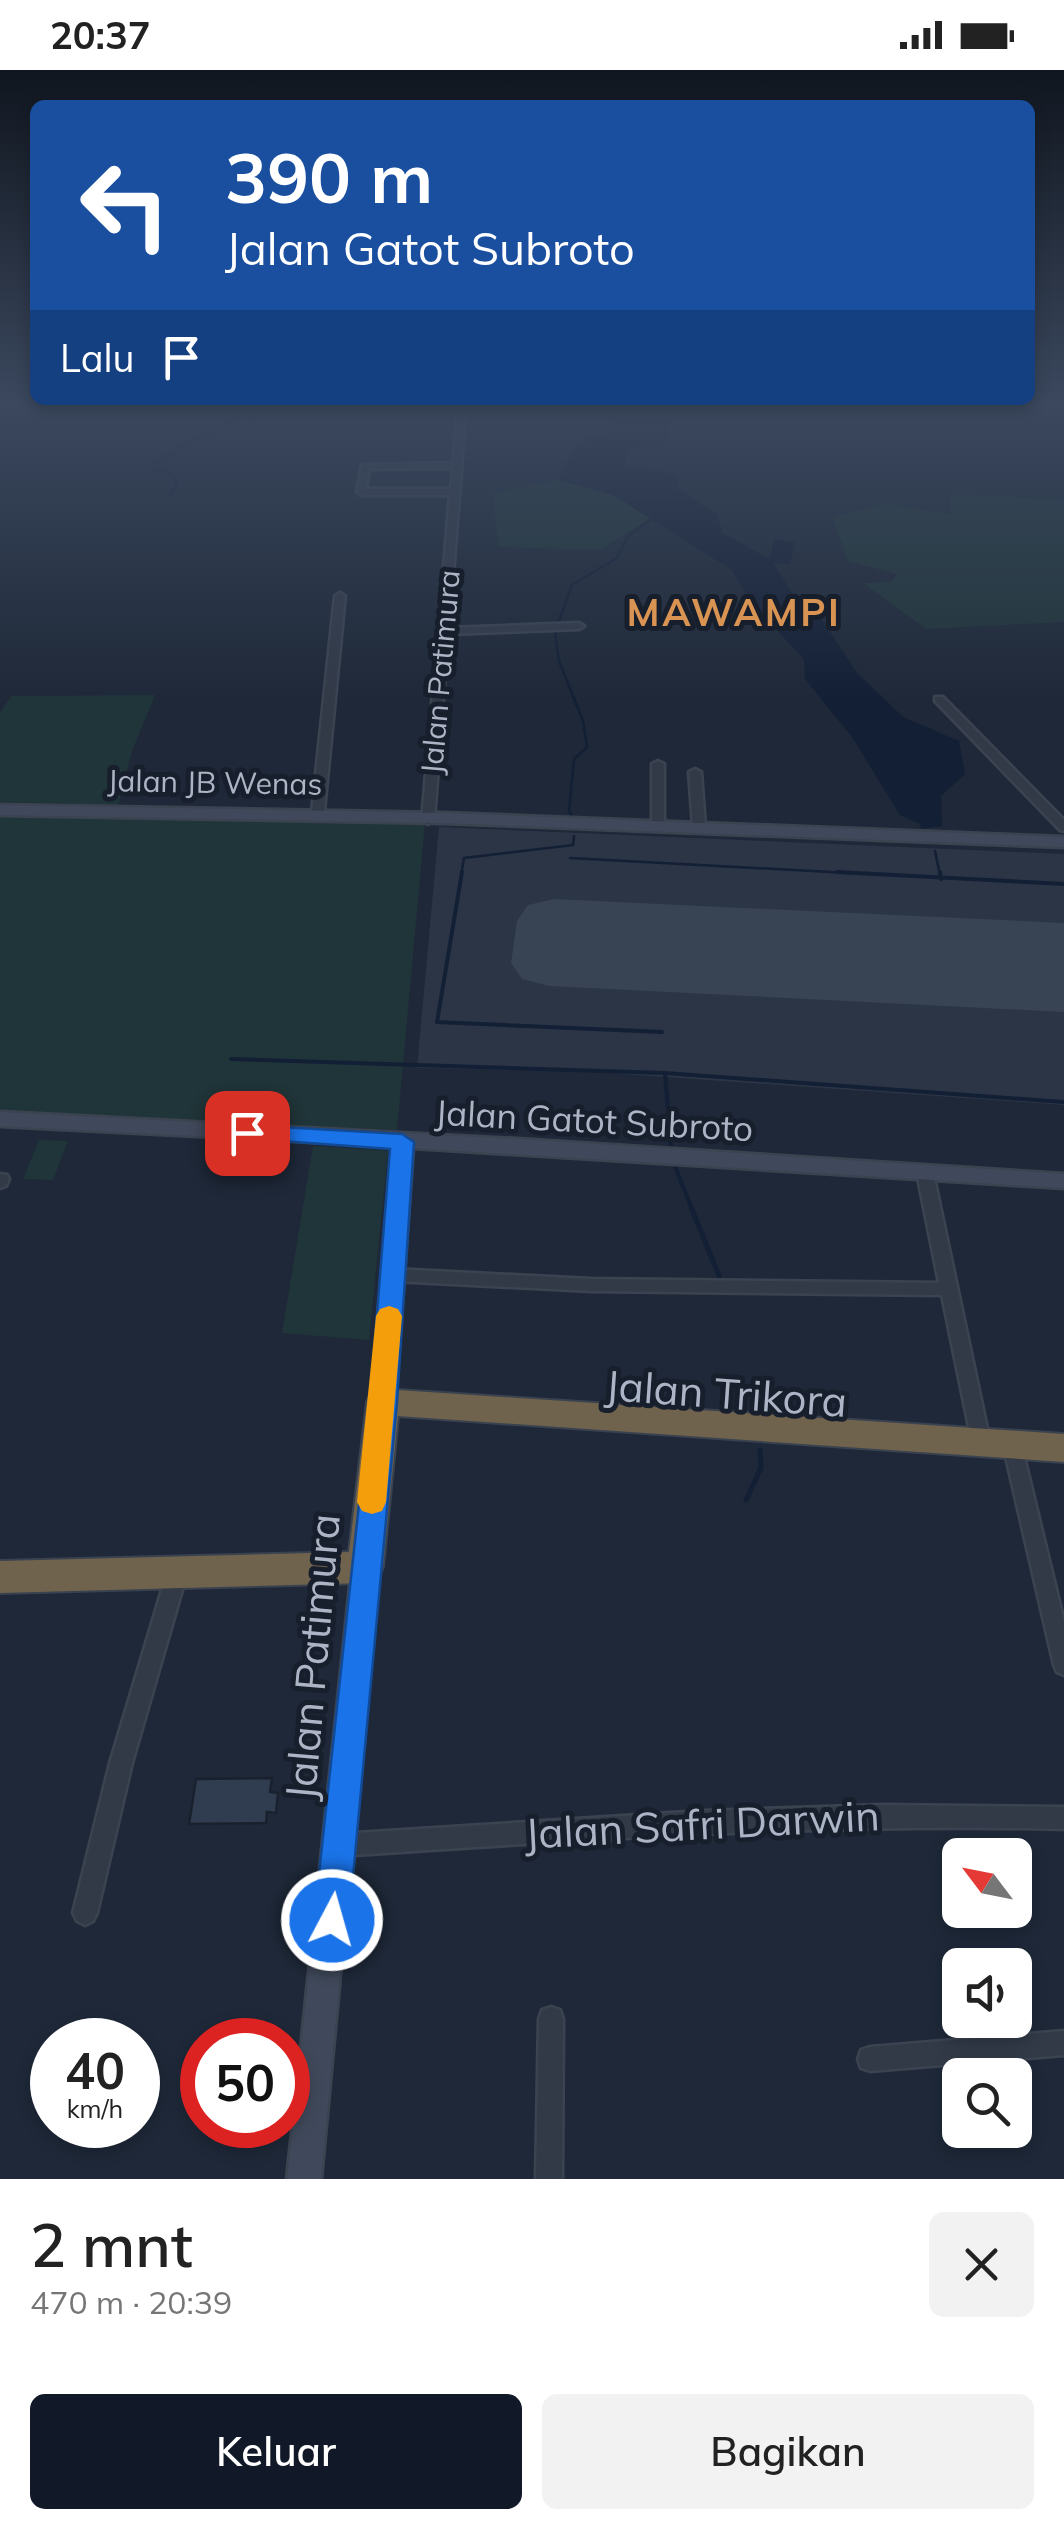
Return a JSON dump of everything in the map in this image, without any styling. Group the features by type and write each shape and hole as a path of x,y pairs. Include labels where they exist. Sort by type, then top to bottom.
{"highway":[{"name":"Jalan Trikora","path":"382,1409 998,1450 1064,1448"},
{"name":"Jalan Patimura","path":"364,1567 382,1409"},
{"name":"Jalan Trikora","path":"998,1450 1064,1462"},
{"path":"1,1581 364,1567"}],"main road":[{"name":"Jalan JB Wenas","path":"0,807 433,818"},
{"name":"Jalan JB Wenas","path":"107,809 318,811 433,818"},
{"path":"433,818 1064,842"},
{"name":"Jalan Gatot Subroto","path":"0,1120 517,1146 1064,1182"},
{"name":"Jalan Patimura","path":"382,1409 402,1142"},
{"name":"Jalan Patimura","path":"304,2179 340,1846 364,1567"}],"street":[{"name":"Jalan Patimura","path":"433,818 455,503"},
{"path":"318,811 340,596"},
{"path":"446,631 579,626"},
{"path":"939,699 1064,827"},
{"path":"658,764 658,826"},
{"path":"695,772 699,827"},
{"path":"926,1174 950,1289 998,1450 1061,1637 1064,1665"},
{"path":"393,1275 591,1284 950,1289"},
{"path":"84,1912 121,1763 177,1573"},
{"name":"Jalan Safri Darwin","path":"340,1846 595,1828 924,1813 1064,1818"},
{"path":"549,2179 552,2018"},
{"path":"870,2059 1064,2043"}],"shaded area":[{"path":"626,503 700,503 718,515 722,533 770,559 774,539 795,542 790,564 773,563 792,593 817,612 857,673 903,717 959,741 965,774 941,796 942,826 921,829 920,824 900,815 852,737 805,679 804,659 751,603 732,570"},
{"path":"439,827 1064,854 1064,1105 581,1071 417,1068"}],"green space":[{"path":"494,503 628,503 652,517 600,550 498,547"},
{"path":"951,503 1064,503 1064,622 926,629 863,583 891,582 897,574 848,561 832,517 886,504 950,514"},
{"path":"155,695 132,751 118,805 0,802 0,713 11,696"},
{"path":"0,812 425,823 397,1130 0,1116"},
{"path":"39,1140 68,1141 53,1180 23,1179"},
{"path":"313,1146 388,1151 369,1340 282,1333"}],"building":[{"path":"272,1778 270,1792 278,1793 276,1813 267,1812 266,1823 189,1824 196,1779"}],"waterway":[{"path":"574,819 569,811 574,759 587,747 583,721 559,661 555,632 572,585 617,558 628,536 654,517"},
{"path":"461,875 464,858 573,845 574,836"},
{"path":"935,851 940,875"},
{"path":"570,858 885,875"},
{"path":"462,872 437,1022 662,1032"},
{"path":"837,872 941,877"},
{"path":"940,872 941,877"},
{"path":"941,877 1064,884"},
{"path":"231,1059 665,1073"},
{"path":"665,1073 1064,1102"},
{"path":"665,1073 671,1146"},
{"path":"674,1164 692,1209"},
{"path":"691,1207 720,1278"},
{"path":"754,1383 756,1413"},
{"path":"746,1500 761,1468 760,1450"}],"runway":[{"path":"1064,945 554,921 549,963 1064,988"}],"slow traffic":[{"path":"372,1502 389,1316"}],"district":[{"name":"MAWAMPI","path":"734,612"}],"route":[{"path":"247,1133 402,1142 383,1402 332,1920"}]}
